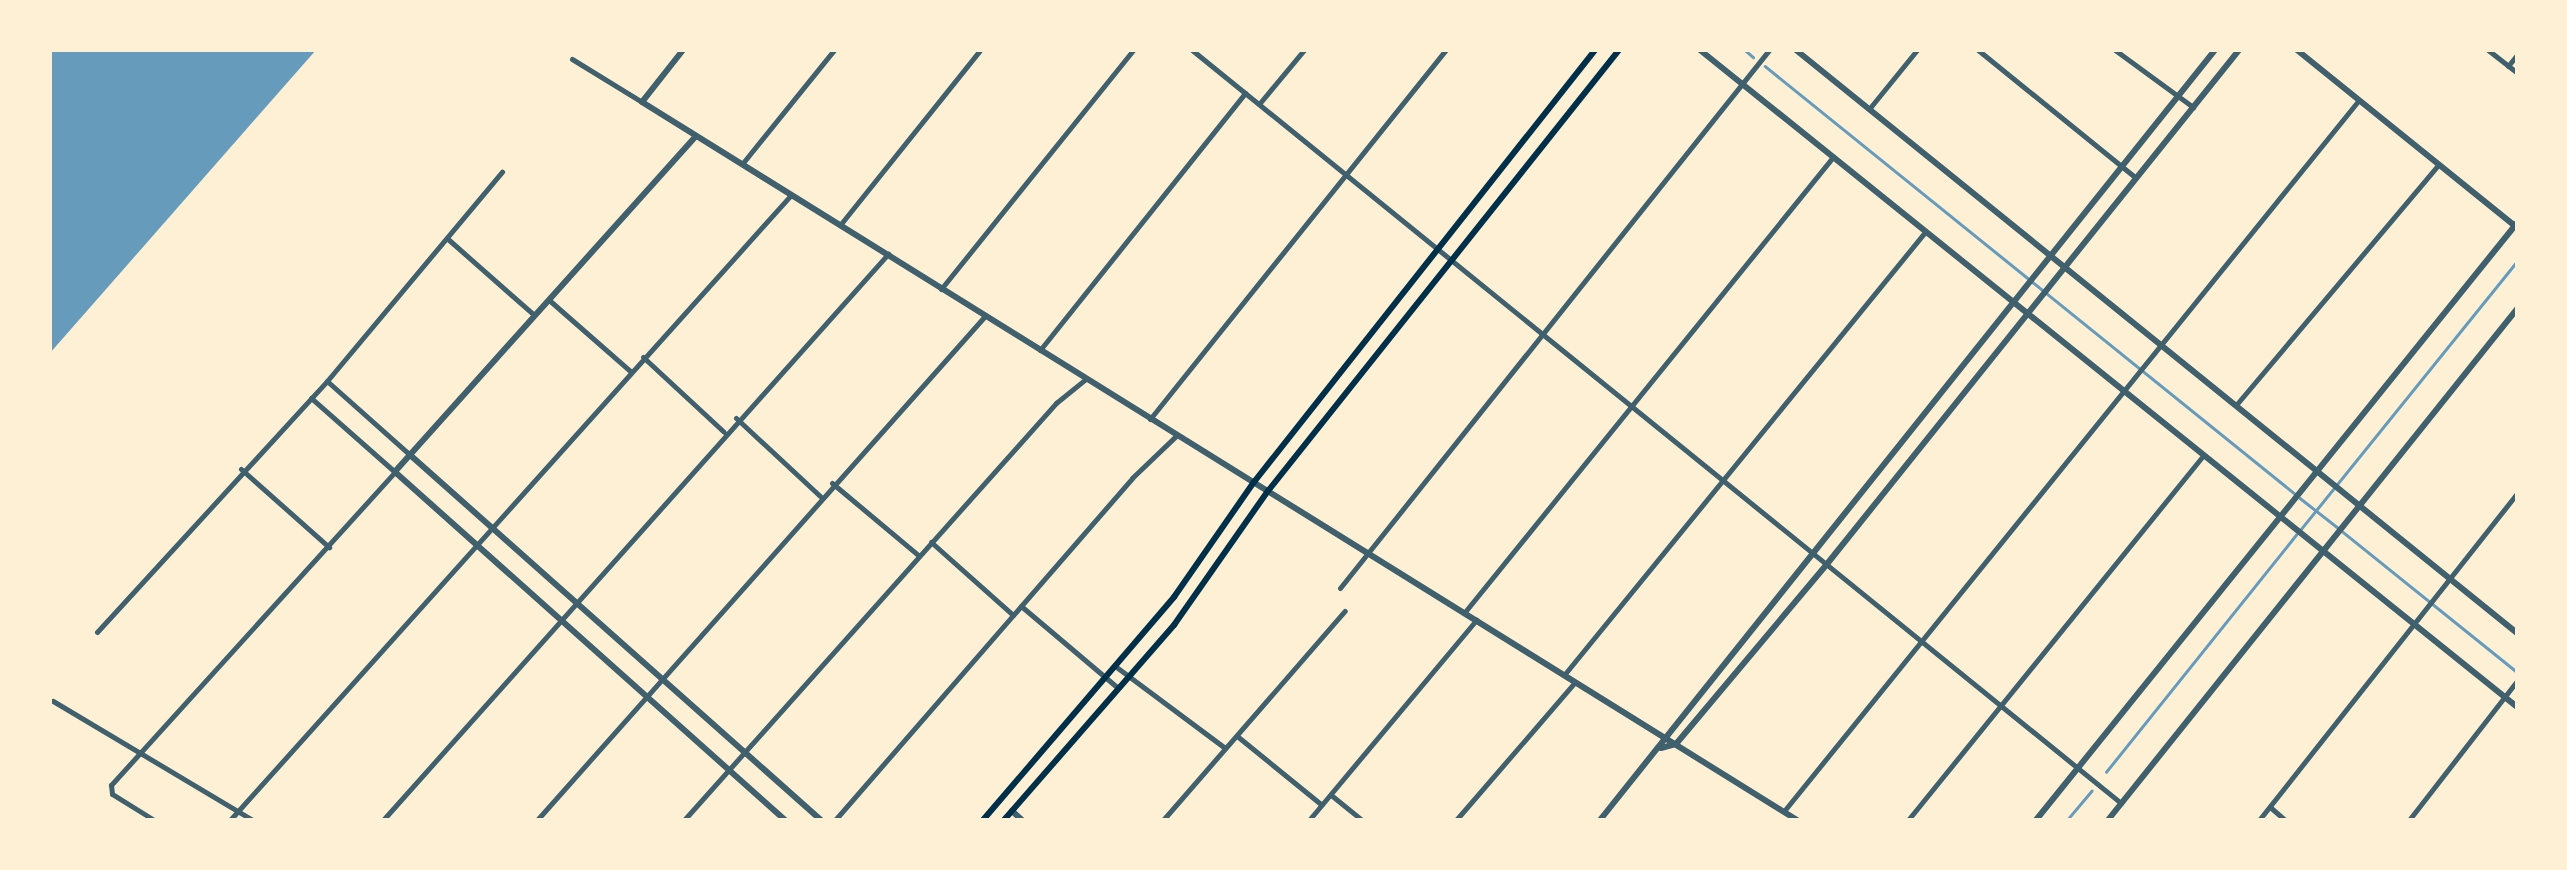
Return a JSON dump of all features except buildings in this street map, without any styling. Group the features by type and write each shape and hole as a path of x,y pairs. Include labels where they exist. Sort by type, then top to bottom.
{"main road":[{"path":"983,820 1174,597 1254,482 1595,50"},
{"path":"1004,820 1174,625 1268,491 1619,50"}],"street":[{"path":"642,102 683,50"},
{"path":"742,164 834,50"},
{"path":"840,225 980,50"},
{"path":"941,288 1133,50"},
{"path":"1192,50 2121,803"},
{"path":"1259,104 1304,50"},
{"path":"1150,419 1446,50"},
{"path":"1700,50 2517,707"},
{"path":"1340,588 1769,50"},
{"path":"1796,50 2517,633"},
{"path":"1869,109 1917,50"},
{"path":"1978,50 2136,178"},
{"path":"2115,50 2175,98 2193,106"},
{"path":"1600,820 2215,50"},
{"path":"1660,749 1676,744 1827,564 2240,50"},
{"path":"2036,820 2516,226 2297,50"},
{"path":"2488,50 2517,73"},
{"path":"2508,66 2517,55"},
{"path":"572,59 1797,820"},
{"path":"1040,350 1245,93"},
{"path":"1784,812 1925,643 2359,100"},
{"path":"154,820 110,790 139,751 329,547 696,135"},
{"path":"1464,613 1634,408 1833,157"},
{"path":"2236,406 2439,164"},
{"path":"98,632 241,469 327,381 449,240 502,172"},
{"path":"230,820 791,195"},
{"path":"1564,675 1925,232"},
{"path":"449,240 534,315"},
{"path":"383,820 562,621 736,418 888,254"},
{"path":"548,299 630,371"},
{"path":"2108,820 2517,309"},
{"path":"537,820 832,482 985,316"},
{"path":"643,357 724,432"},
{"path":"684,820 1056,403 1086,379"},
{"path":"327,381 821,820"},
{"path":"312,398 784,820"},
{"path":"736,418 820,496"},
{"path":"835,820 1013,615 1177,435"},
{"path":"1908,820 2203,456"},
{"path":"241,469 329,547"},
{"path":"832,482 918,555"},
{"path":"2259,820 2517,493"},
{"path":"932,542 1013,615"},
{"path":"1021,606 1118,688"},
{"path":"1163,820 1345,611"},
{"path":"1309,820 1476,620"},
{"path":"1115,666 1226,749"},
{"path":"2409,820 2517,681"},
{"path":"1456,820 1575,682"},
{"path":"53,701 253,820"},
{"path":"1237,736 1322,805"},
{"path":"1331,794 1362,820"},
{"path":"2270,807 2285,820"},
{"path":"1012,811 1022,820"}],"water":[{"path":"50,50 316,50 50,353"}],"waterway":[{"path":"1745,50 1753,57"},
{"path":"1765,66 2294,493"},
{"path":"2301,529 2517,261"},
{"path":"2300,498 2337,527"},
{"path":"2343,532 2517,672"},
{"path":"2106,772 2296,535"},
{"path":"2067,820 2091,791"}]}
